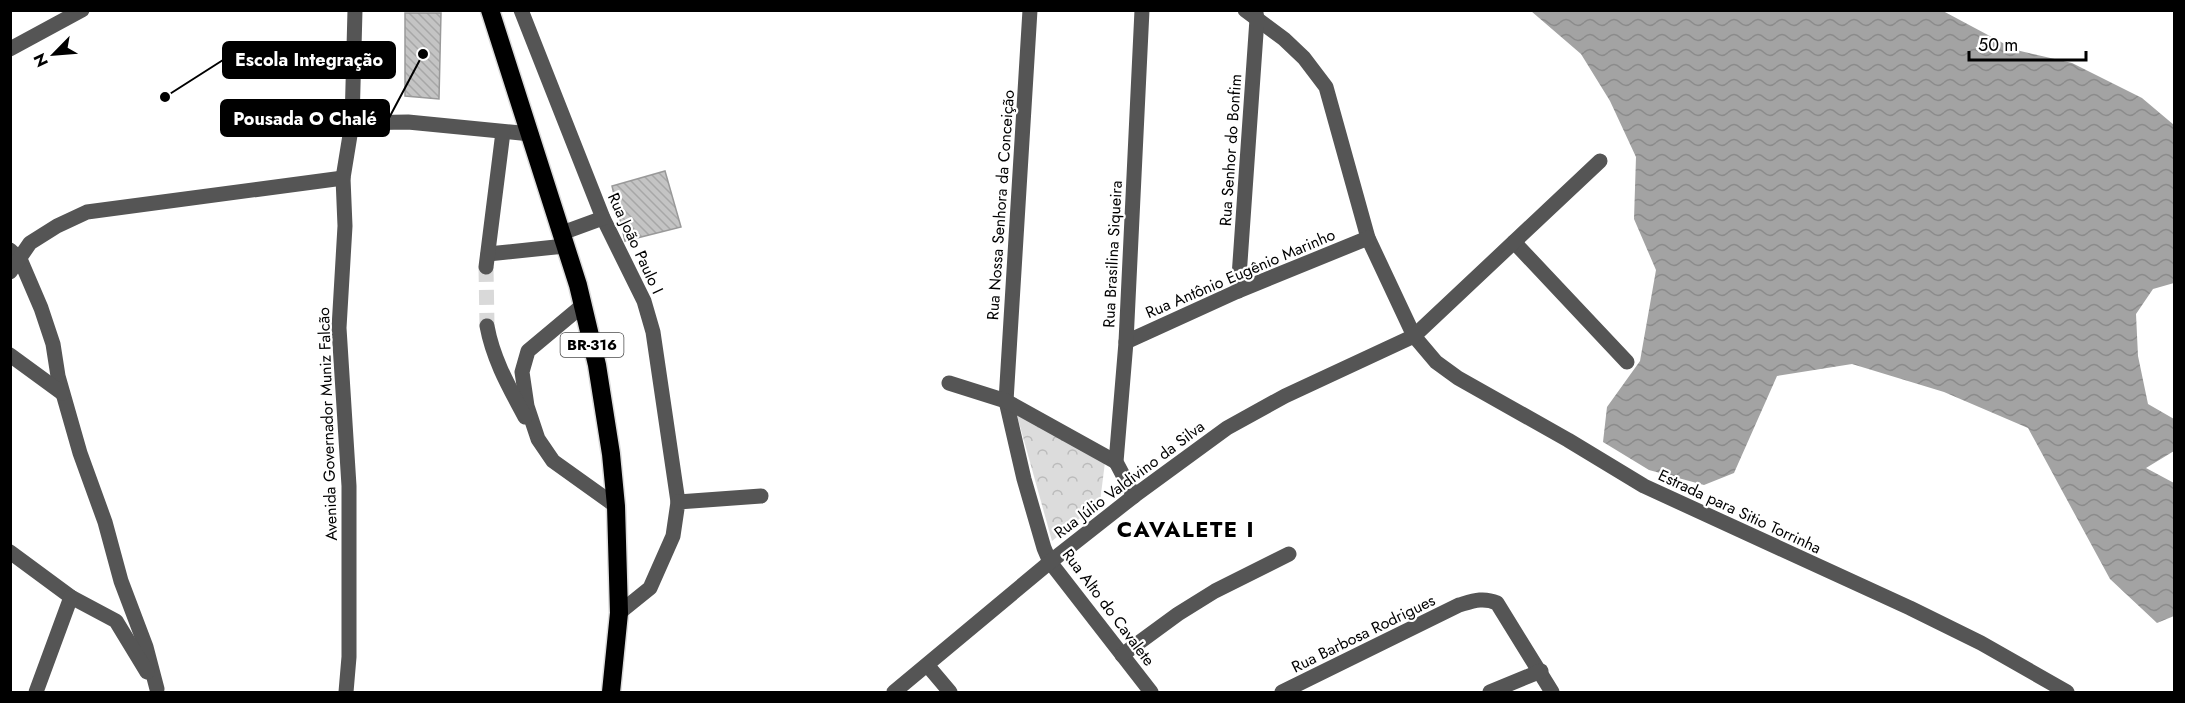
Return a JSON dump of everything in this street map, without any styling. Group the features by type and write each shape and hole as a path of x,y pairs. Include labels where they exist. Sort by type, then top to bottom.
{"highway":[{"name":"BR-316","path":"490,10 531,134 583,305 597,365 611,454 616,506 619,613 611,693"}],"street":[{"path":"10,49 82,10"},
{"name":"Avenida Governador Muniz Falcão","path":"346,693 349,657 348,486 339,328 345,226 343,178 352,123 355,10"},
{"name":"Rua João Paulo I","path":"521,10 603,218 645,301 653,332 678,502 673,536 650,588 619,613"},
{"name":"Rua Nossa Senhora da Conceição","path":"1006,401 1030,10"},
{"name":"Rua Brasilina Siqueira","path":"1116,462 1126,342 1142,10"},
{"name":"Estrada para Sitio Torrinha","path":"1252,13 1304,58 1326,87 1368,238 1414,336 1436,362 1458,378 1644,486 1910,608 1980,643 2067,693"},
{"name":"Rua Senhor do Bonfim","path":"1238,291 1252,13"},
{"path":"352,123 408,122 531,134"},
{"path":"503,132 487,260 563,240 603,218"},
{"name":"Rua Júlio Valdivino da Silva","path":"894,693 1134,495 1227,428 1285,396 1414,336 1600,161"},
{"path":"10,272 15,254 57,226 87,212 343,178"},
{"name":"Rua Antônio Eugênio Marinho","path":"1126,342 1238,291 1368,238"},
{"path":"1514,242 1628,362"},
{"path":"15,254 41,308 53,344 57,376 80,453 105,522 121,581 146,647 158,691"},
{"path":"538,439 525,395 522,372 528,351 583,305"},
{"path":"487,326 491,345 504,378 553,461 616,506"},
{"path":"10,355 62,393"},
{"path":"949,383 1006,401 1116,462 1134,495"},
{"name":"Rua Alto do Cavalete","path":"1006,401 1024,479 1050,562 1151,693"},
{"path":"678,502 761,496"},
{"path":"10,552 71,597 116,621 158,691"},
{"path":"1122,655 1178,614 1215,591 1289,554"},
{"path":"36,693 71,597"},
{"name":"Rua Barbosa Rodrigues","path":"1282,693 1459,605 1487,599 1497,603 1541,671 1552,693"},
{"path":"928,666 950,693"},
{"path":"1490,693 1541,671"}],"green space":[{"path":"1016,412 1105,462 1100,502 1052,541"}],"water":[{"path":"1531,11 1943,11 2016,50 2072,63 2142,98 2174,125 2174,283 2153,289 2136,314 2138,356 2148,404 2174,419 2174,451 2146,468 2174,483 2174,616 2157,623 2110,579 2028,428 1944,392 1852,364 1777,376 1734,473 1704,485 1649,470 1603,442 1607,407 1640,361 1656,270 1634,219 1636,157 1610,101 1581,54"}],"building":[{"path":"405,13 441,13 439,99 405,96"},
{"path":"665,171 681,227 625,241 612,186"}],"tunnel":[{"path":"486,267 487,326"}],"place":[{"name":"Pousada O Chalé","path":"423,54"},
{"name":"Escola Integração","path":"165,97"}],"district":[{"name":"CAVALETE I","path":"1186,529"}]}
